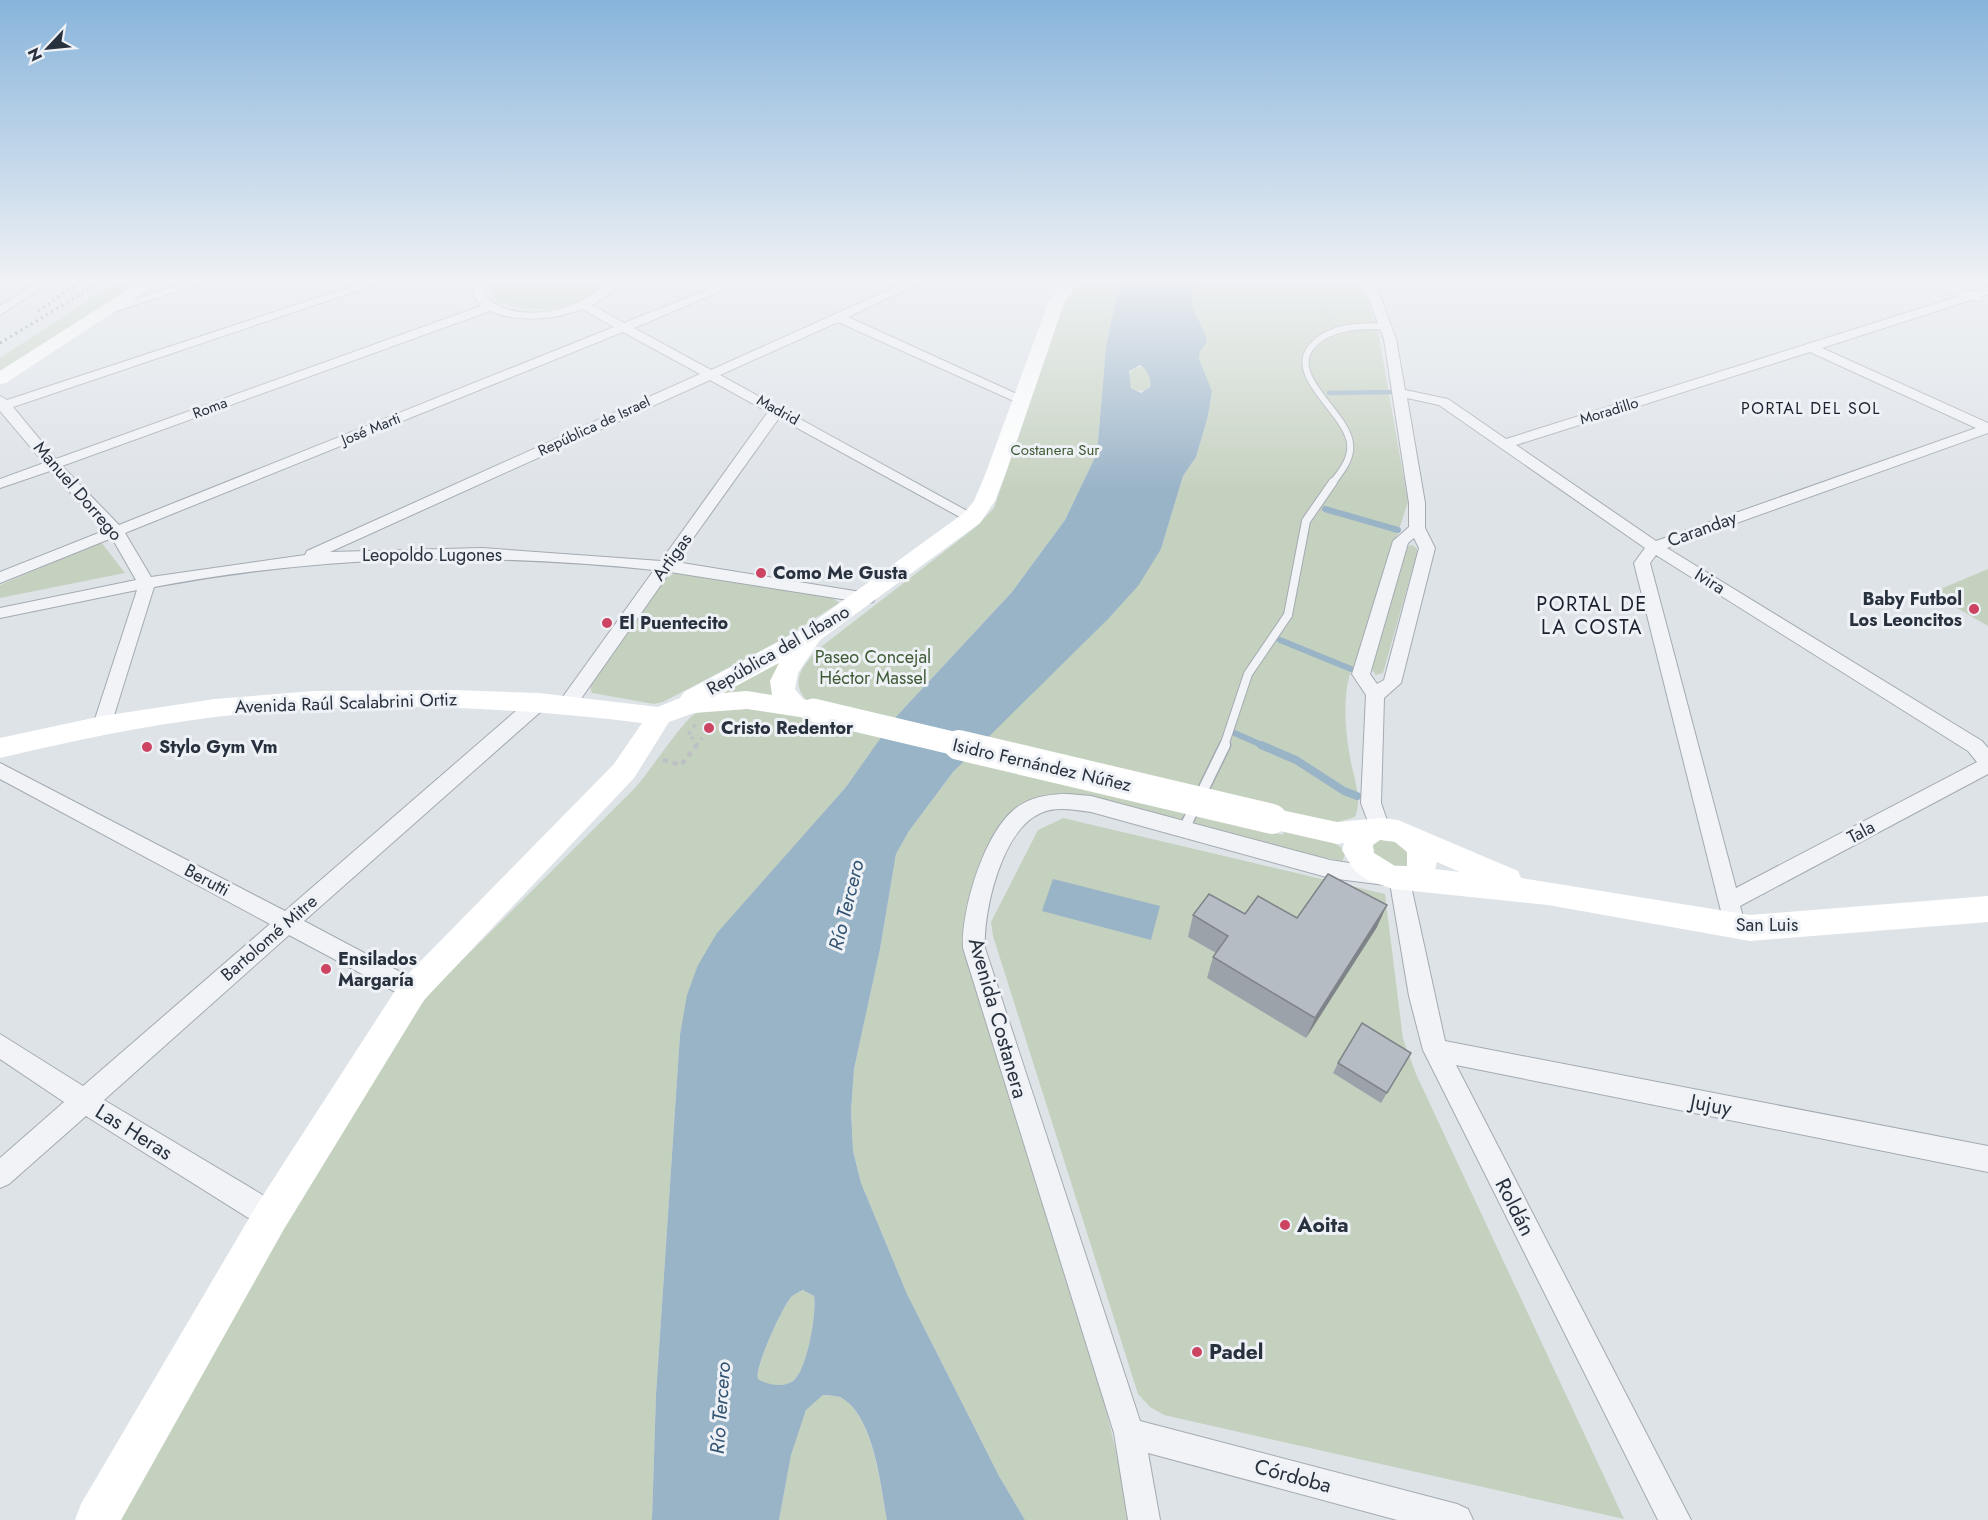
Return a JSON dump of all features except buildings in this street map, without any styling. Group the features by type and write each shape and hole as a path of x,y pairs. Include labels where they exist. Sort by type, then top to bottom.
{"main road":[{"path":"0,379 44,351"},
{"name":"República del Líbano","path":"660,716 817,632 867,598 972,518 984,501 995,475 1039,351"},
{"path":"803,707 782,691 782,678 817,632"},
{"name":"Avenida Raúl Scalabrini Ortiz","path":"0,748 102,725 215,708 314,700 539,702 660,716"},
{"name":"Isidro Fernández Núñez","path":"660,716 691,704 721,700 803,707 1318,831"},
{"path":"98,1520 271,1216 413,990 624,771 660,716"},
{"path":"1377,829 1363,835 1358,850 1388,874"},
{"path":"1377,829 1394,830 1412,839 1420,849 1422,863 1414,874 1388,874 1341,840 1318,831 1337,833 1377,829"},
{"name":"San Luis","path":"1412,839 1487,872 1548,893"},
{"name":"San Luis","path":"1388,874 1732,914 1772,928 1988,909"}],"street":[{"path":"2,404 165,351"},
{"name":"Roma","path":"0,484 368,351"},
{"name":"José Marti","path":"0,578 564,351"},
{"name":"Madrid","path":"668,351 972,518"},
{"name":"República de Israel","path":"301,559 759,351"},
{"path":"913,351 1021,399"},
{"path":"1375,695 1392,683 1427,548 1417,528 1417,503 1391,351"},
{"name":"Moradillo","path":"1505,444 1803,351"},
{"path":"1818,351 1988,428"},
{"name":"Ivira","path":"1400,393 1443,402 1654,547 1975,746 1987,759"},
{"name":"Manuel Dorrego","path":"2,404 53,465 116,531 147,584"},
{"name":"Artigas","path":"566,705 777,410"},
{"name":"Caranday","path":"1732,914 1642,562 1654,547 1988,428"},
{"path":"1377,829 1371,803 1375,695 1361,674 1401,541 1417,528"},
{"name":"Leopoldo Lugones","path":"0,613 249,566 301,559 374,554 482,554 666,566 867,598"},
{"path":"102,725 147,584"},
{"name":"Bartolomé Mitre","path":"0,1175 539,702"},
{"name":"Tala","path":"1732,914 1983,768 1987,764 1987,759"},
{"name":"Berutti","path":"0,770 413,990"},
{"name":"Avenida Costanera","path":"1144,1520 1129,1432 974,948 973,929 980,894 1002,844 1017,819 1027,810 1051,802 1078,802 1184,828 1330,869 1388,874"},
{"name":"Roldán","path":"1388,874 1435,1050 1675,1520"},
{"name":"Las Heras","path":"0,1045 84,1101 271,1216"},
{"name":"Jujuy","path":"1435,1050 1988,1159"},
{"name":"Córdoba","path":"1129,1432 1457,1520"}],"lane":[{"path":"1184,828 1225,745 1248,674 1288,615 1306,521 1348,461 1351,450 1346,428 1316,389 1305,363 1307,351"}],"path":[{"path":"694,739 688,735 701,718"},
{"path":"663,760 681,765 702,738"}],"green space":[{"path":"11,351 32,351 0,371 0,358"},
{"name":"Costanera Sur","path":"1048,351 1106,351 1097,453 1065,520 1012,592 894,719 807,701 799,687 800,674 817,650 976,527 994,508"},
{"path":"1200,351 1381,351 1408,502 1348,682 1346,721 1348,746 1358,795 1355,817 1338,822 1287,819 1268,831 1283,835 1285,826 1336,844 1343,849 1345,855 1342,861 1036,799 973,891 967,907 965,929 1077,1296 1130,1520 1025,1520 999,1476 907,1294 861,1183 853,1151 851,1111 854,1069 880,949 896,854 909,831 953,772 1161,549 1183,476 1196,457 1208,416 1212,391 1199,359"},
{"path":"1140,367 1149,370 1152,379 1149,388 1140,391 1131,388 1128,379 1131,370"},
{"path":"101,542 125,573 0,598 0,585"},
{"path":"1413,545 1418,550 1383,673 1376,675 1371,669 1407,546"},
{"name":"Baby Futbol Los Leoncitos","path":"1988,569 1988,626 1931,593"},
{"path":"684,572 833,598 839,603 781,640 663,702 654,704 592,693 589,684 664,580 673,574"},
{"path":"792,652 777,696 723,693 724,690"},
{"path":"728,708 786,711 808,720 884,734 846,787 717,934 680,1035 656,1395 652,1520 119,1520 282,1227 431,991 635,788 690,718 703,711"},
{"name":"Aoita","path":"1063,818 1385,894 1403,1039 1416,1074 1624,1519 1164,1415 1150,1407 1138,1394 993,936 991,922 1038,830"},
{"path":"1389,839 1408,848 1407,866 1380,865 1368,845 1374,840"},
{"path":"804,1290 814,1296 815,1304 810,1341 803,1366 798,1375 789,1383 780,1385 758,1380 764,1351 781,1313 791,1297"},
{"path":"823,1395 842,1398 853,1407 861,1420 874,1453 887,1520 779,1520 791,1454 806,1410"}],"water":[{"name":"Río Tercero","path":"1106,351 1200,351 1199,359 1212,391 1208,416 1196,457 1183,476 1161,549 1138,586 1108,619 953,772 909,831 896,854 880,949 854,1069 851,1111 853,1151 861,1183 907,1294 999,1476 1025,1520 887,1520 879,1472 862,1420 853,1407 842,1398 823,1395 806,1410 791,1455 779,1520 652,1520 656,1395 680,1035 687,995 698,965 717,933 846,787 894,719 1012,592 1065,520 1097,453","holes":["1140,365 1145,369 1150,387 1141,393 1131,388 1129,371","803,1290 814,1296 810,1341 798,1375 789,1383 776,1385 758,1379 764,1351 791,1297"]},
{"path":"1053,879 1160,906 1151,940 1042,911"}],"waterway":[{"path":"1329,393 1391,392"},
{"path":"1325,509 1398,530"},
{"path":"1280,640 1351,669"},
{"path":"1230,731 1264,746"},
{"path":"1261,745 1296,760 1344,791 1357,796"}],"place":[{"name":"Como Me Gusta","path":"761,573"},
{"name":"Baby Futbol Los Leoncitos","path":"1974,609"},
{"name":"El Puentecito","path":"607,623"},
{"name":"Cristo Redentor","path":"709,728"},
{"name":"Stylo Gym Vm","path":"147,747"},
{"name":"Ensilados Margaría","path":"326,969"},
{"name":"Aoita","path":"1285,1225"},
{"name":"Padel","path":"1197,1352"}],"district":[{"name":"PORTAL DEL SOL","path":"1811,408"},
{"name":"PORTAL DE LA COSTA","path":"1592,616"}],"park label":[{"name":"Paseo Concejal Héctor Massel","path":"873,667"}]}
